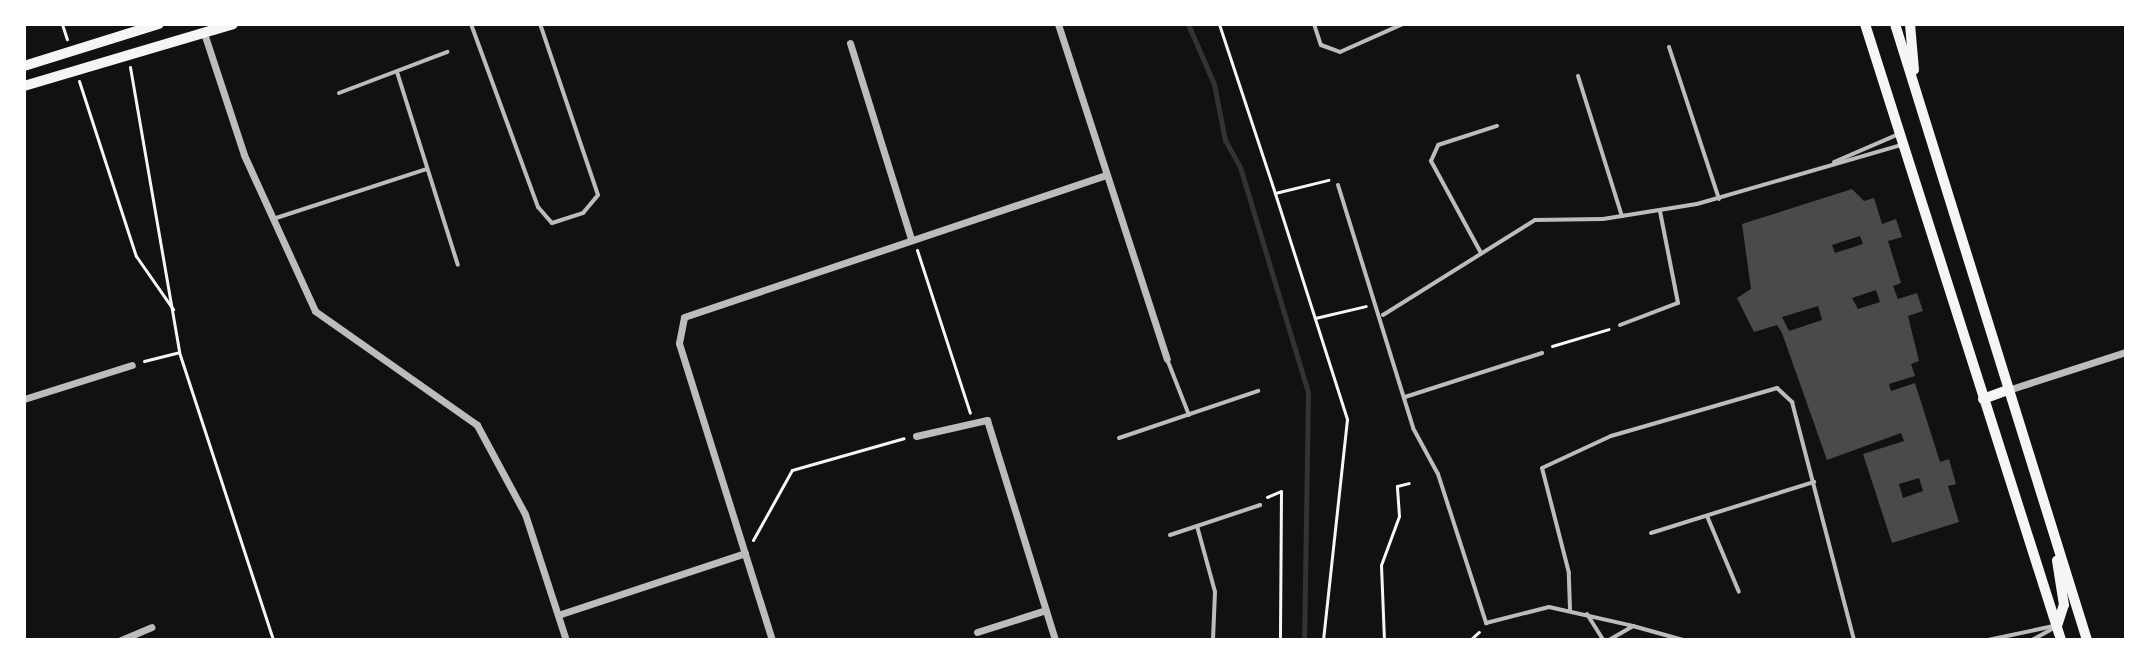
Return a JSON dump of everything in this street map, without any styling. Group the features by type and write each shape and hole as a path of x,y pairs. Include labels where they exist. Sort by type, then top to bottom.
{"main road":[{"path":"24,86 78,76 202,28 233,24"},
{"path":"1865,24 2061,640"},
{"path":"1895,24 2087,640"},
{"path":"1910,24 1915,92"},
{"path":"24,66 70,48 154,25"},
{"path":"1983,399 2008,390"},
{"path":"2050,519 2064,605 2057,626"}],"street":[{"path":"1058,24 1167,359"},
{"path":"202,28 273,219 315,311 477,425 525,514 566,640"},
{"path":"850,43 911,239"},
{"path":"772,640 679,343 684,317 1105,175"},
{"path":"2008,390 2126,352"},
{"path":"24,399 132,365"},
{"path":"916,436 971,421 987,420 1055,640"},
{"path":"558,615 745,553"},
{"path":"977,632 1046,610"},
{"path":"121,640 151,627"}],"lane":[{"path":"471,24 538,207 552,223 583,213 598,195 540,24"},
{"path":"1314,24 1321,45 1340,52 1403,24"},
{"path":"1669,47 1719,199"},
{"path":"339,93 447,52"},
{"path":"397,72 458,265"},
{"path":"1578,76 1622,216"},
{"path":"1481,254 1431,161 1438,145 1497,126"},
{"path":"1383,315 1535,220 1622,216 1719,199 1901,140"},
{"path":"1832,164 1901,140"},
{"path":"273,219 428,168"},
{"path":"1338,185 1383,315 1405,397 1486,623 1570,609 1683,640"},
{"path":"1620,325 1678,303 1660,211"},
{"path":"1405,397 1542,353"},
{"path":"1167,359 1189,415"},
{"path":"1570,609 1569,573 1541,480 1554,457 1777,388 1792,402 1854,640"},
{"path":"1119,438 1258,391"},
{"path":"1651,533 1814,482"},
{"path":"1170,535 1260,505"},
{"path":"1707,516 1739,592"},
{"path":"1197,526 1214,584 1213,640"},
{"path":"1585,613 1603,640"},
{"path":"1609,640 1633,626"},
{"path":"1988,640 2057,626"},
{"path":"2032,640 2057,626"}],"path":[{"path":"62,24 70,48"},
{"path":"1219,24 1347,419 1323,640"},
{"path":"133,75 175,312 179,352 273,640"},
{"path":"78,76 136,256 175,312"},
{"path":"1275,193 1322,177 1338,185"},
{"path":"911,239 971,421"},
{"path":"1315,318 1378,303"},
{"path":"1542,353 1620,325"},
{"path":"132,365 179,352"},
{"path":"745,553 792,470 916,436"},
{"path":"1384,640 1381,565 1399,516 1397,486 1409,483"},
{"path":"1260,505 1281,491 1280,640"},
{"path":"1470,640 1486,623"}],"building":[{"path":"1852,189 1864,201 1874,198 1882,224 1896,219 1902,237 1888,241 1901,283 1893,286 1898,299 1917,293 1923,311 1908,316 1919,361 1911,364 1915,376 1889,384 1891,391 1915,383 1940,462 1949,459 1956,484 1948,486 1959,522 1892,543 1863,454 1904,441 1901,433 1827,460 1782,333 1777,325 1754,332 1737,298 1751,289 1742,224","holes":["1860,236 1863,244 1835,253 1832,245","1876,290 1880,302 1858,309 1852,298","1818,306 1822,320 1789,331 1782,317","1919,478 1923,491 1903,498 1899,484"]}],"waterway":[{"path":"1188,24 1214,84 1225,140 1240,167 1308,392 1304,640"}]}
